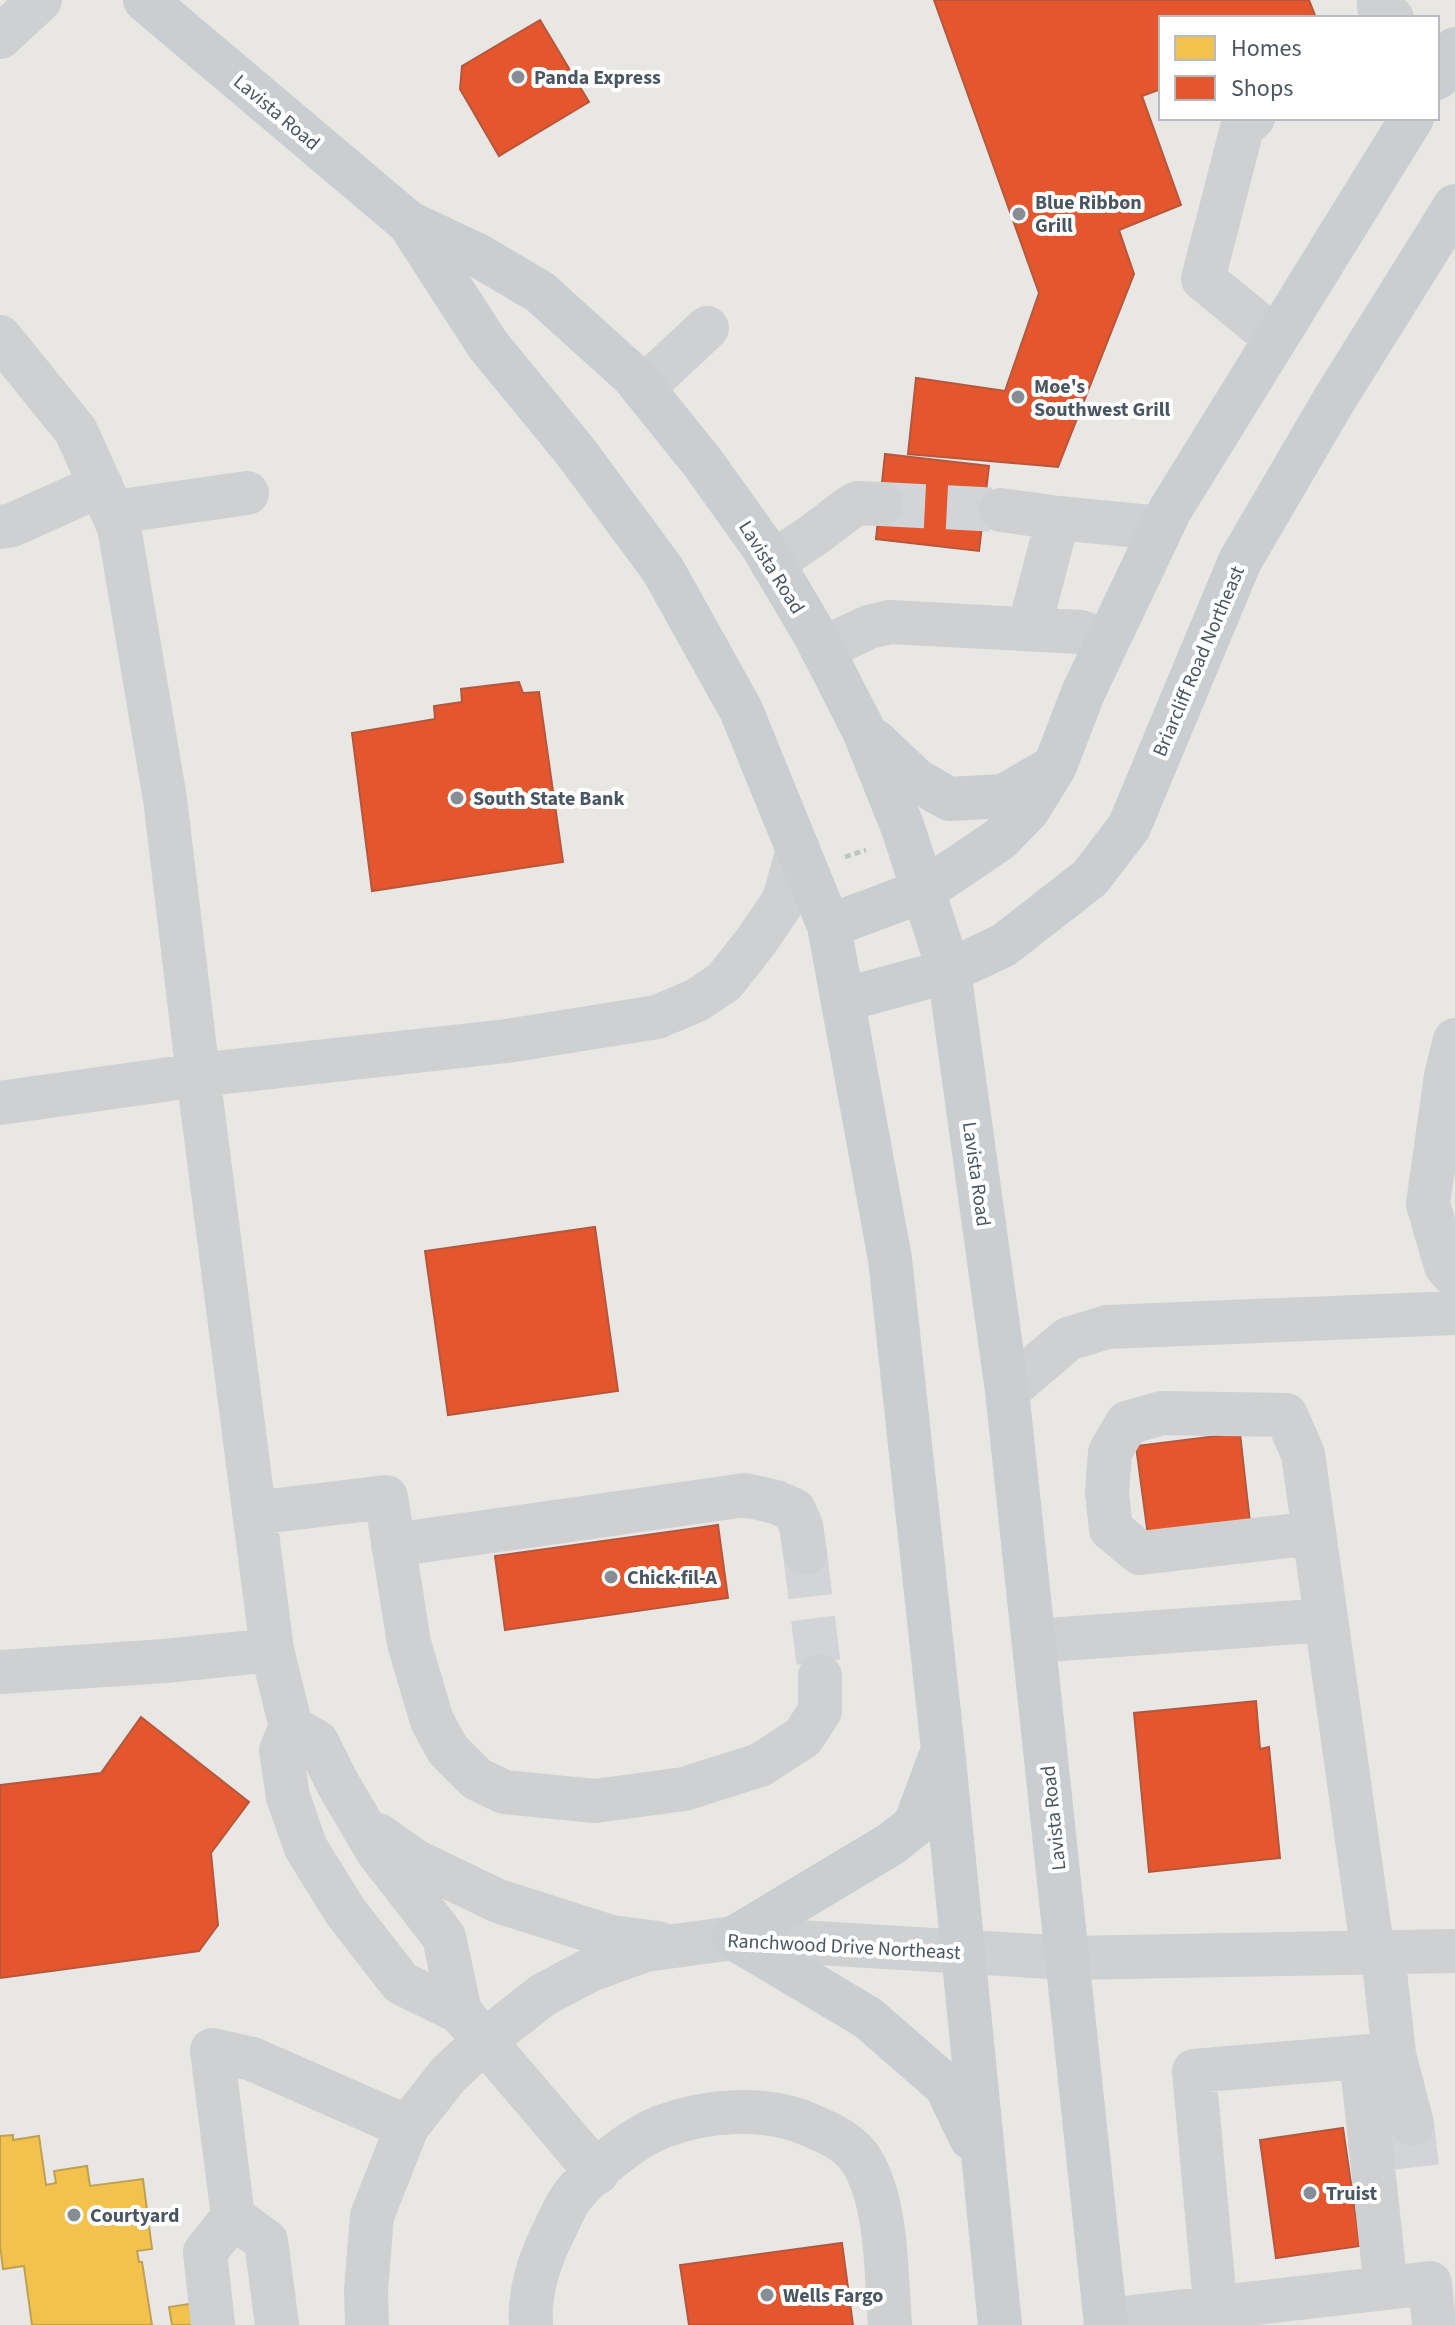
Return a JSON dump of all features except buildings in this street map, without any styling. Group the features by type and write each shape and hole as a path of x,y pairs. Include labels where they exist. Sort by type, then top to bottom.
{"main road":[{"name":"Lavista Road","path":"145,0 409,223 479,256 540,292 633,376 703,463 772,563 822,649 864,731 903,828 949,971 1007,1391 1106,2323"},
{"path":"829,926 923,891 1000,839 1028,810 1055,766 1083,693 1161,528 1411,120"},
{"name":"Briarcliff Road Northeast","path":"843,1000 949,971 1004,945 1090,878 1129,827 1240,561 1334,400 1455,206"},
{"name":"Lavista Road","path":"409,223 488,345 575,451 663,570 741,710 829,926 890,1259 1000,2325"},
{"path":"864,731 916,780 949,799 1004,796 1055,766"},
{"path":"943,1750 915,1825 891,1844 734,1938 868,2018 946,2086 984,2166"}],"street":[{"path":"0,37 40,0"},
{"path":"1251,120 1242,128 1203,279 1275,338"},
{"path":"643,388 707,328"},
{"path":"0,337 76,431 119,527 165,799 272,1650 291,1727 281,1750 288,1797 306,1848 345,1911 401,1983 472,2027 597,2173"},
{"path":"0,527 107,499 247,493"},
{"path":"772,563 858,503 881,504"},
{"path":"1001,510 1161,528"},
{"path":"1029,629 1058,518"},
{"path":"822,649 869,627 890,622 1081,632 1107,642"},
{"path":"0,1103 198,1075 507,1041 657,1017 697,1000 724,982 784,900 798,849"},
{"path":"1455,1040 1446,1076 1428,1204 1446,1266 1455,1276"},
{"path":"1007,1391 1068,1339 1107,1327 1455,1313"},
{"path":"1314,1533 1140,1553 1126,1545 1111,1529 1107,1493 1110,1452 1127,1423 1162,1413 1286,1415 1303,1454 1378,1954 1378,2055 1386,2288"},
{"path":"393,1545 745,1495 794,1510 801,1526 805,1553"},
{"path":"254,1513 386,1497 409,1643 432,1721 448,1750 477,1779 504,1792 595,1801 684,1789 760,1765 803,1737 820,1711 820,1676"},
{"path":"1034,1641 1326,1620"},
{"path":"0,1672 272,1650"},
{"path":"291,1727 317,1742 378,1852 444,1937 472,2027"},
{"path":"363,1826 415,1861 498,1901 611,1937 676,1945"},
{"name":"Ranchwood Drive Northeast","path":"367,2325 366,2290 372,2216 407,2127 448,2075 472,2027 590,1970 645,1950 734,1938 1068,1958 1455,1951"},
{"path":"213,2325 205,2252 233,2217 212,2050 252,2059 407,2127"},
{"path":"1378,2055 1412,2124"},
{"path":"1216,2316 1194,2071 1378,2055"},
{"path":"531,2325 529,2303 544,2252 572,2195 614,2156 659,2128 698,2117 748,2112 793,2117 837,2137 863,2161 874,2191 881,2226 890,2325"},
{"path":"233,2217 266,2241 277,2325"},
{"path":"1106,2323 1216,2316 1430,2283 1434,2325"}],"path":[{"path":"841,859 874,847"}],"shaded area":[{"path":"0,0 1455,0 1455,2325 0,2325"}],"tunnel":[{"path":"881,504 1001,510"},
{"path":"805,1553 820,1676"},
{"path":"1412,2124 1417,2167"}],"place":[{"name":"Panda Express","path":"518,77"},
{"name":"Blue Ribbon Grill","path":"1019,214"},
{"name":"Moe's Southwest Grill","path":"1018,397"},
{"name":"South State Bank","path":"457,798"},
{"name":"Chick-fil-A","path":"611,1577"},
{"name":"Truist","path":"1310,2193"},
{"name":"Courtyard","path":"74,2215"},
{"name":"Wells Fargo","path":"767,2295"}]}
